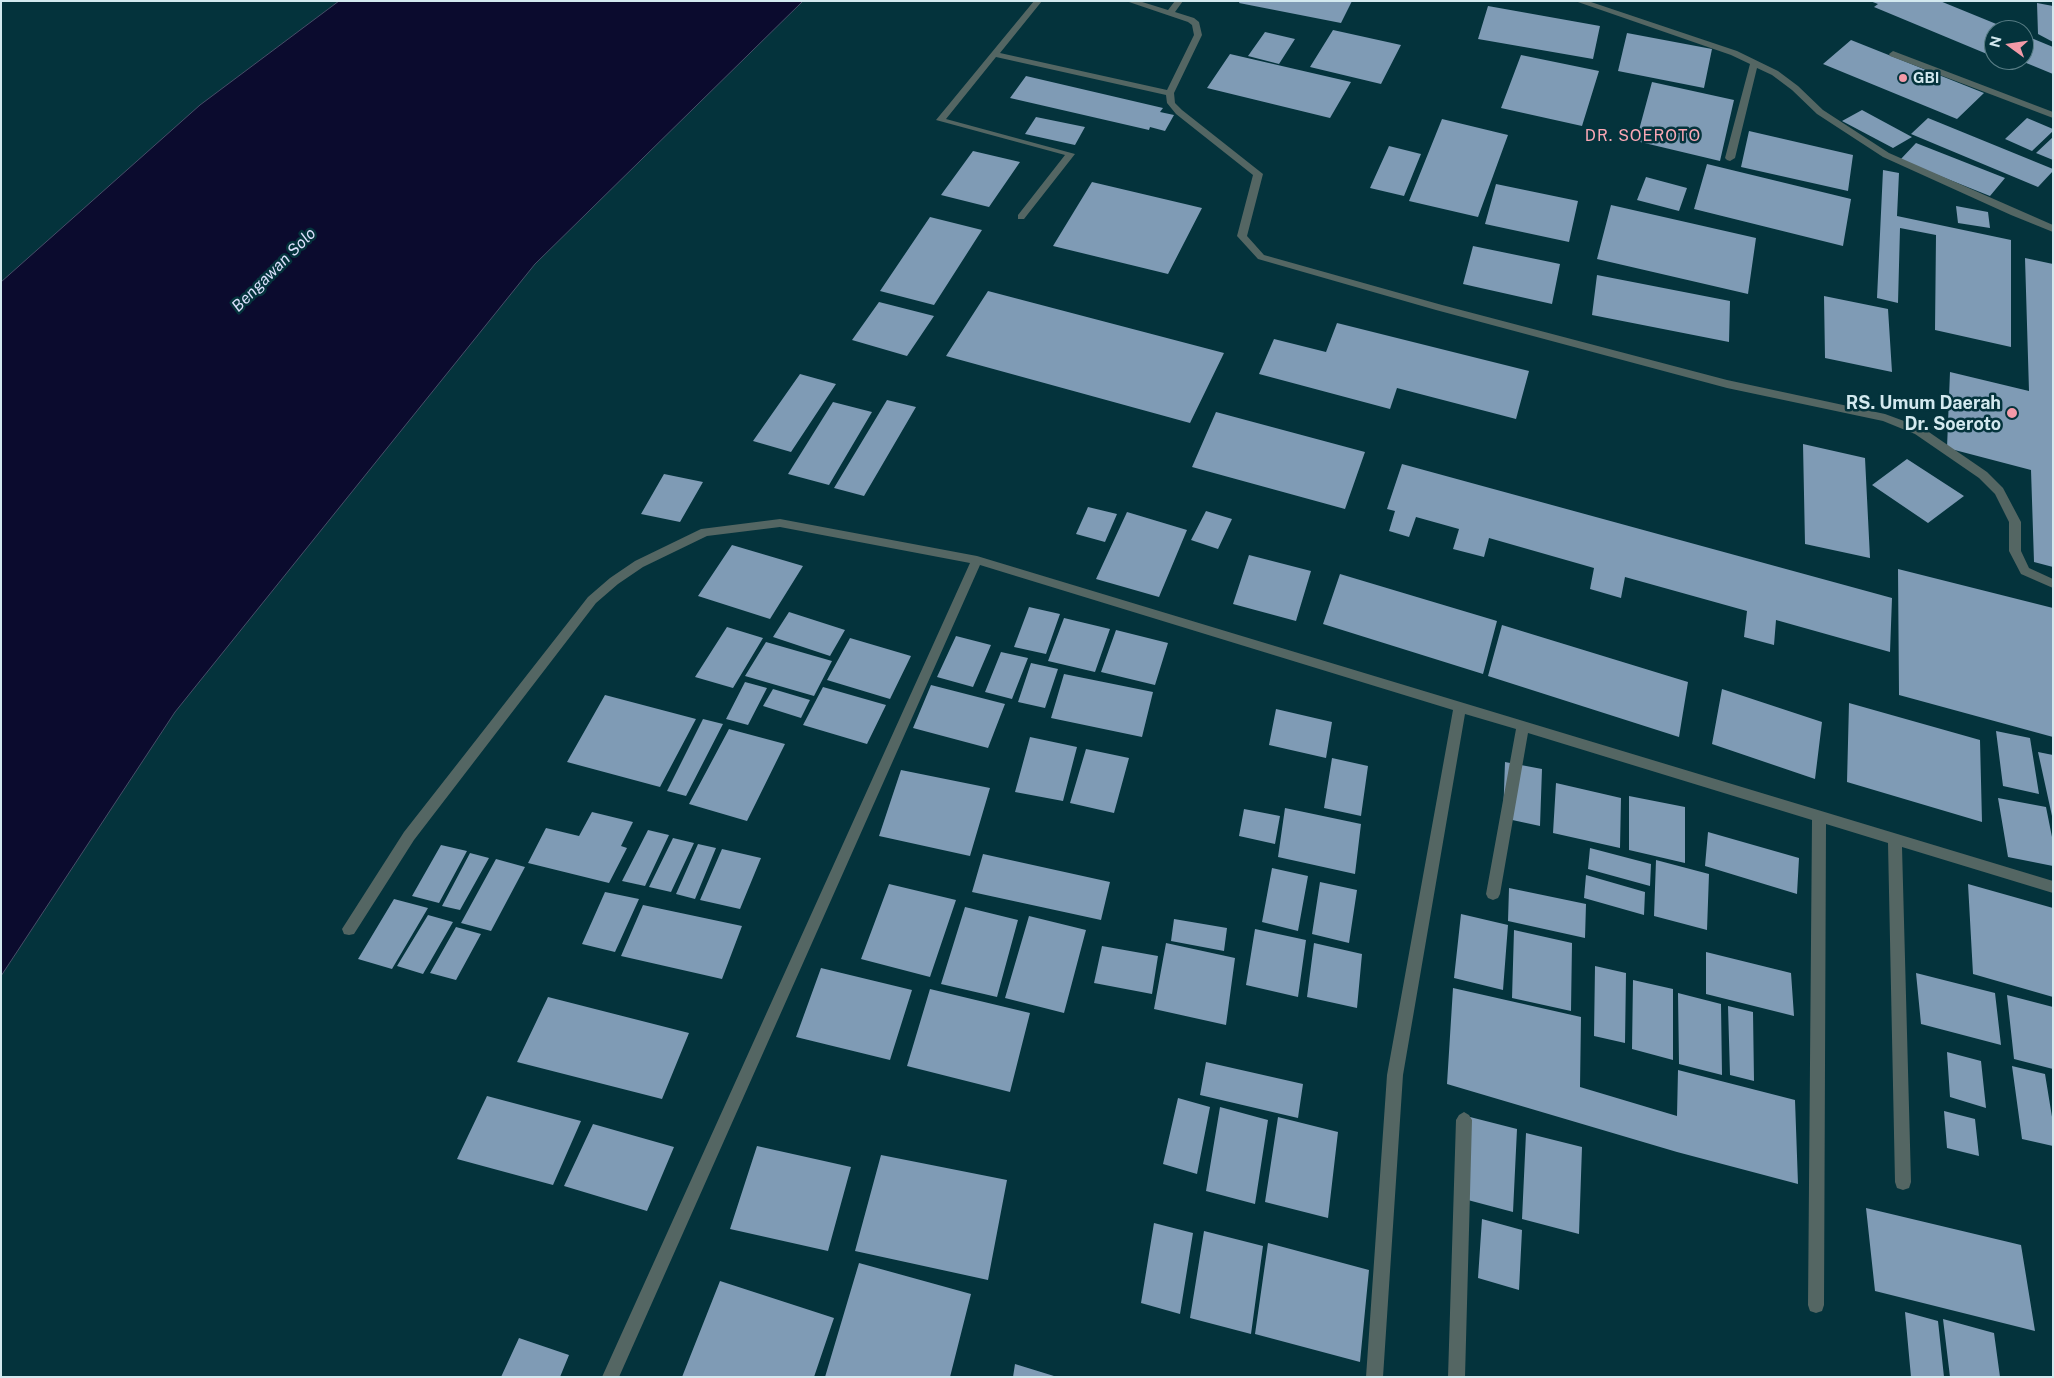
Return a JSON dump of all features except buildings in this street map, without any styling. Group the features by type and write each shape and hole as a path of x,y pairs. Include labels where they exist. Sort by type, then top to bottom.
{"street":[{"path":"1022,217 1071,154 940,120 1038,1"},
{"path":"1130,1 1191,20 1198,30 1170,93 1171,103 1179,112 1258,174 1242,236 1261,258 1440,308 1727,384 1885,418 1919,431 1983,474 1999,491 2015,522 2015,551 2025,571 2053,584"},
{"path":"1169,14 1179,1"},
{"path":"1578,1 1734,53 1775,73 1795,88 1820,112 1886,155 2053,229"},
{"path":"994,54 1170,93"},
{"path":"1893,54 2053,115"},
{"path":"1730,158 1754,63"},
{"path":"349,929 409,836 592,600 614,581 639,564 705,532 780,523 977,560 2053,888"},
{"path":"610,1377 977,560"},
{"path":"1374,1377 1395,1075 1460,707"},
{"path":"1492,894 1522,726"},
{"path":"1816,1305 1819,817"},
{"path":"1895,840 1904,1182"},
{"path":"1456,1377 1464,1120"}],"water":[{"name":"Bengawan Solo","path":"339,1 803,1 535,264 175,712 1,976 1,282 200,105"}],"place":[{"name":"GBI","path":"1903,78"},
{"name":"RS. Umum Daerah Dr. Soeroto","path":"2012,413"}],"district":[{"name":"DR. SOEROTO","path":"1643,136"}]}
